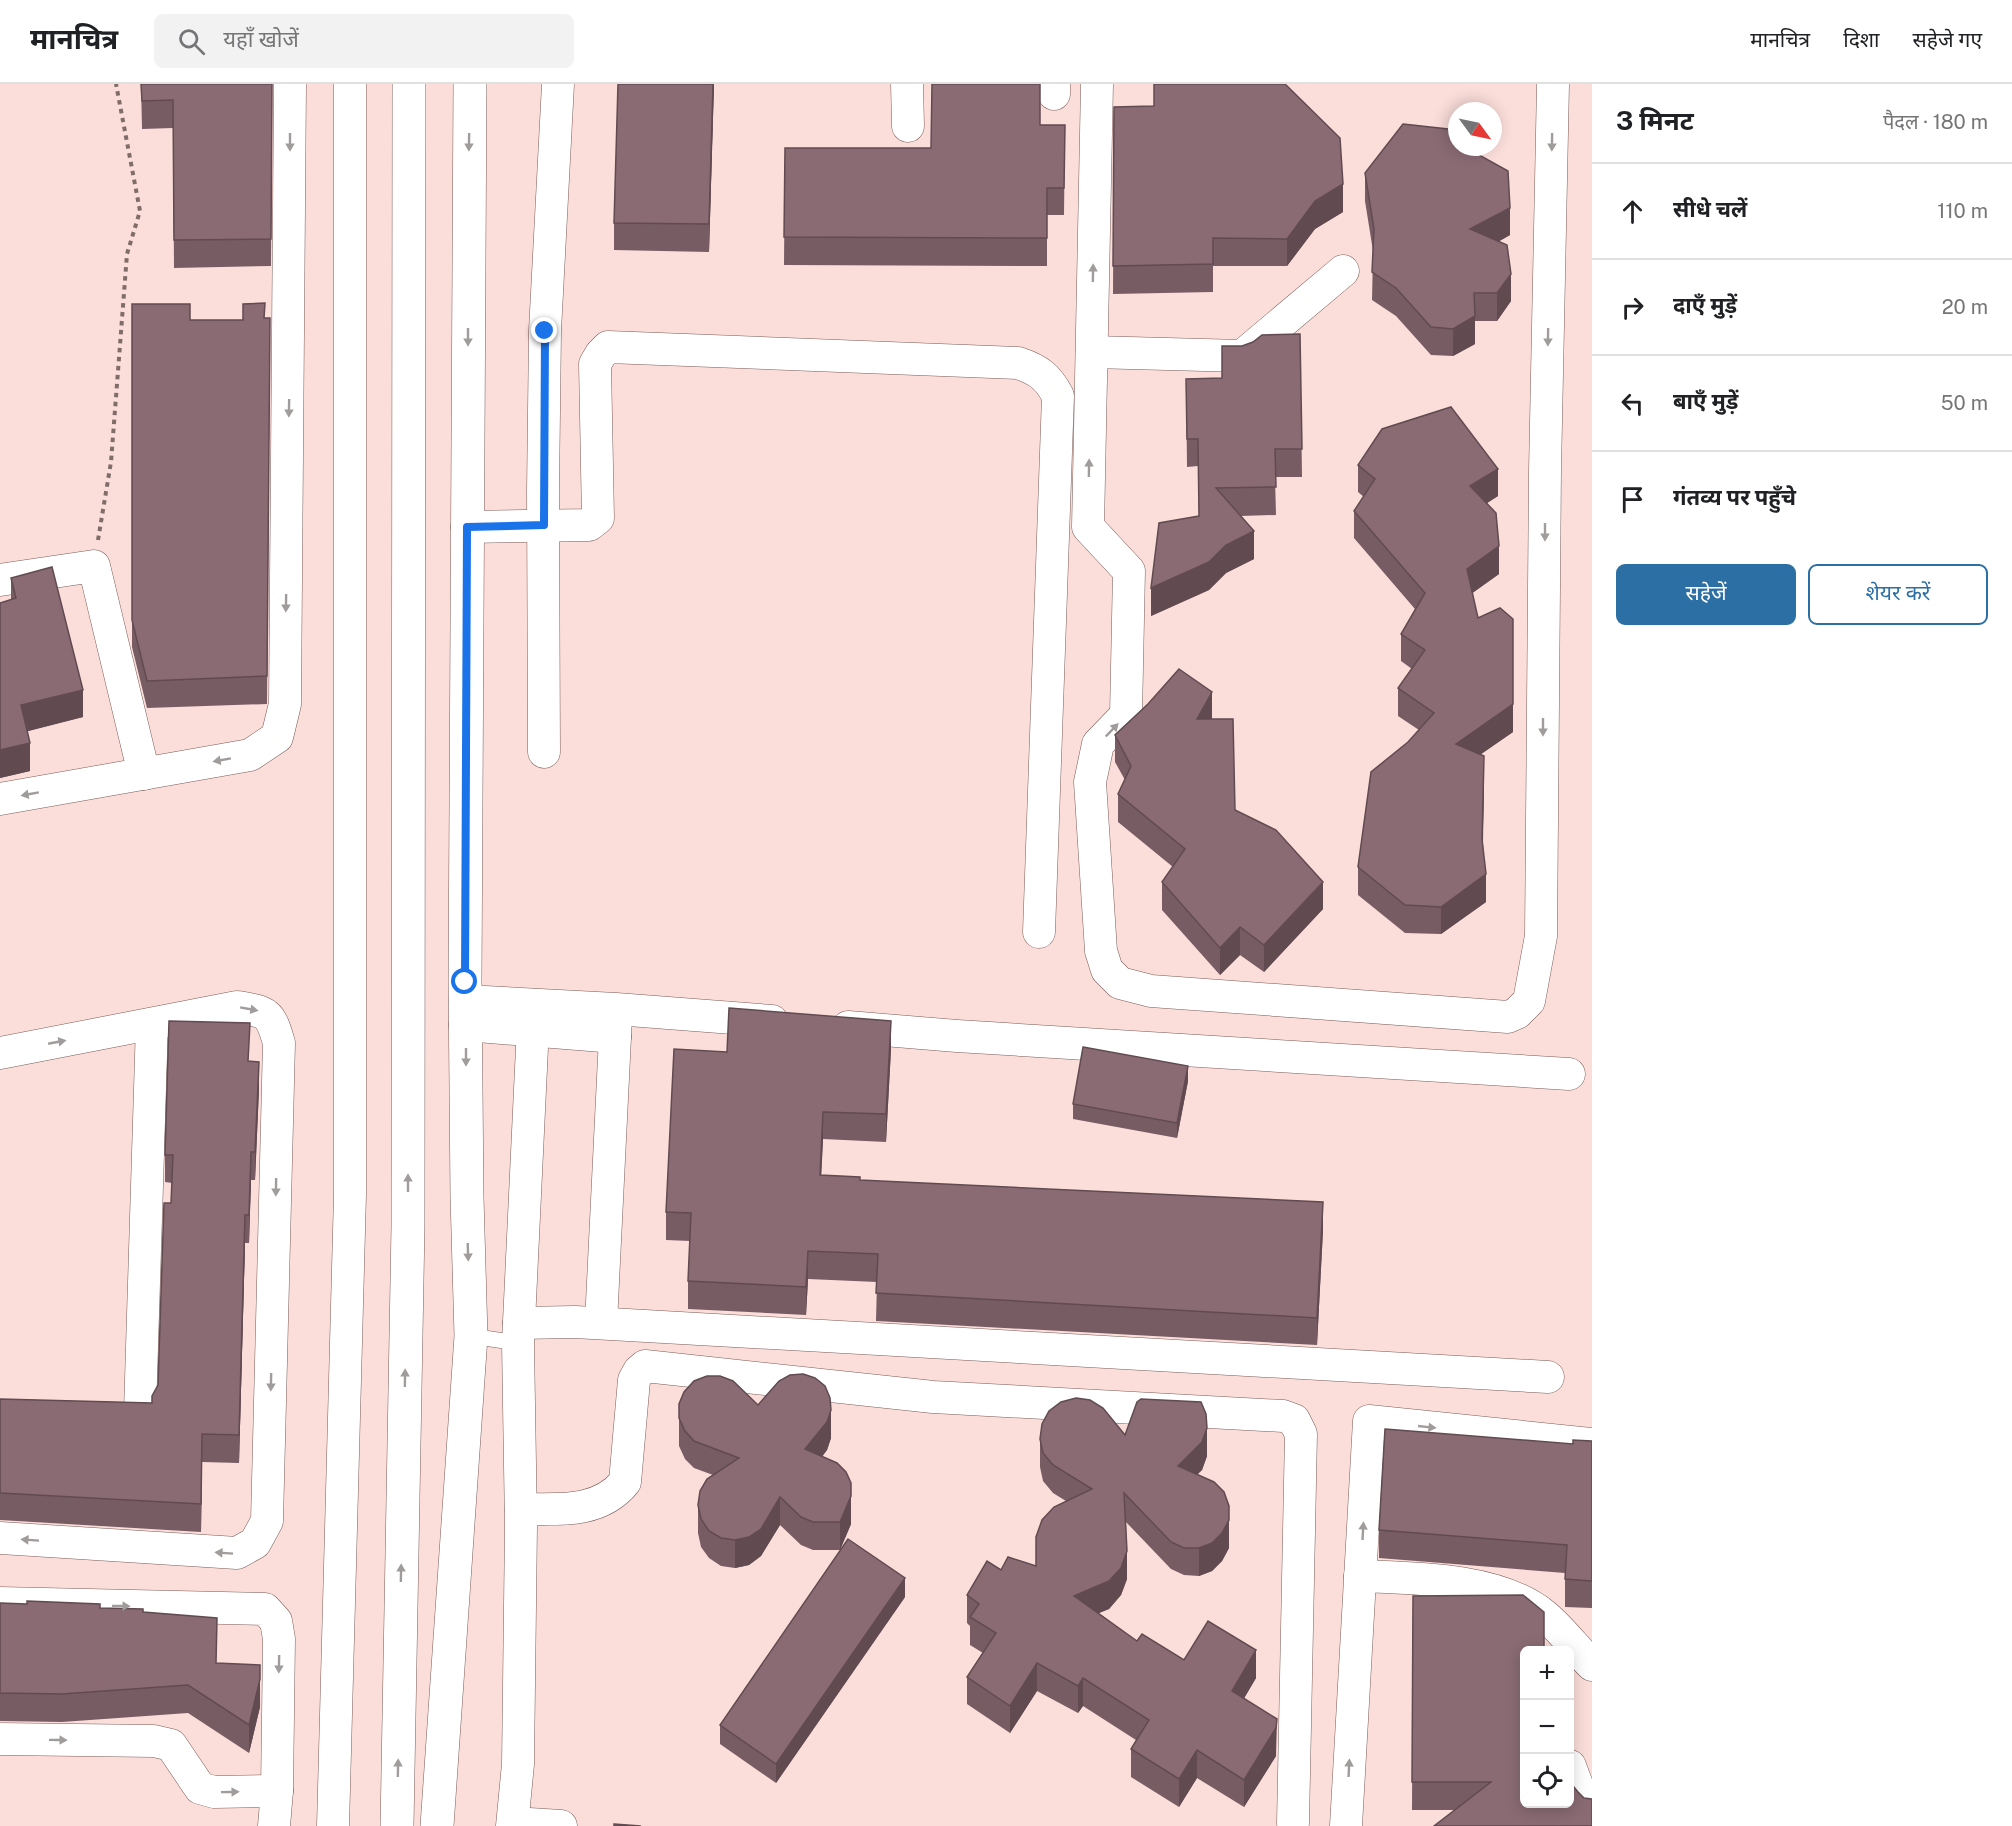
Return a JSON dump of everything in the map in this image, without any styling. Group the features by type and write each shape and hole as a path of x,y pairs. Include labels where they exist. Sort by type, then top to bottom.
{"street":[{"path":"0,799 250,755 277,737 285,704 290,84"},
{"path":"333,1826 350,1194 350,84"},
{"path":"397,1826 408,1226 409,84"},
{"path":"437,1826 471,1336 465,1013 470,84"},
{"path":"544,752 545,331 558,84"},
{"path":"907,84 908,126"},
{"path":"1097,84 1088,527 1129,571 1126,715 1098,744 1090,782 1101,951 1107,970 1120,983 1151,991 1508,1017 1529,1001 1541,936 1545,471 1553,84"},
{"path":"1092,352 1242,356 1343,271"},
{"path":"467,527 589,525 598,518 595,364 608,347 1018,363 1031,367 1049,380 1058,396 1039,932"},
{"path":"0,580 93,566 144,774"},
{"path":"0,1053 237,1007 263,1011 274,1024 279,1043 267,1521 255,1543 237,1553 0,1538"},
{"path":"465,1013 615,1023 810,1024 957,1036 1569,1074"},
{"path":"534,1017 518,1333 521,1509 518,1764 512,1824 561,1826"},
{"path":"601,1323 615,1023"},
{"path":"140,1412 152,1024"},
{"path":"518,1333 601,1323 1548,1377"},
{"path":"521,1509 577,1509 608,1497 625,1482 634,1380 645,1366 933,1396 1283,1416 1294,1420 1301,1434 1293,1823"},
{"path":"1346,1826 1369,1420 1592,1444"},
{"path":"1360,1576 1424,1579 1496,1590 1521,1600 1544,1615 1560,1641 1592,1665"},
{"path":"0,1603 266,1609 276,1622 279,1639 277,1791 274,1826"},
{"path":"0,1739 162,1743 171,1745 200,1788 214,1792 277,1791"},
{"path":"1574,1778 1580,1793 1592,1809"}],"lane":[{"path":"471,1336 518,1333"}],"path":[{"path":"93,566 111,462 127,254 140,211 116,84"}],"building":[{"path":"141,84 272,84 271,239 174,240 173,100 142,101"},
{"path":"618,84 713,84 709,224 614,223"},
{"path":"932,84 1040,84 1040,125 1065,125 1064,188 1047,188 1047,238 784,237 785,148 931,148"},
{"path":"1154,84 1285,84 1340,138 1343,184 1315,201 1287,239 1213,238 1213,264 1113,266 1114,107 1154,106"},
{"path":"1403,124 1448,129 1448,156 1481,156 1508,171 1510,208 1470,229 1507,245 1511,274 1497,293 1474,293 1475,316 1453,329 1431,327 1396,288 1372,272 1374,229 1365,173"},
{"path":"265,303 264,318 270,318 267,676 147,681 132,620 132,304 190,304 190,320 243,320 243,304"},
{"path":"1300,334 1302,449 1275,449 1276,487 1216,488 1254,531 1226,545 1209,562 1151,588 1159,523 1199,516 1198,439 1187,439 1186,379 1222,378 1222,346 1242,346 1262,335"},
{"path":"1451,407 1498,469 1470,486 1496,513 1499,546 1467,569 1478,618 1500,608 1513,619 1513,704 1456,744 1484,756 1482,839 1486,874 1441,907 1405,905 1358,867 1371,772 1408,742 1434,713 1398,688 1425,650 1401,634 1425,593 1354,511 1375,479 1358,465 1382,429"},
{"path":"52,567 83,690 21,705 30,743 0,750 0,603 16,598 11,578"},
{"path":"1179,669 1212,692 1197,719 1233,719 1235,810 1276,830 1323,882 1264,945 1240,927 1220,948 1162,882 1185,849 1118,794 1131,766 1115,735 1148,704"},
{"path":"729,1008 891,1021 886,1114 823,1112 820,1175 860,1177 860,1180 1323,1202 1317,1318 876,1293 878,1254 808,1251 806,1287 688,1281 691,1213 666,1212 674,1049 727,1052"},
{"path":"169,1021 250,1023 248,1061 259,1062 255,1152 251,1152 249,1215 245,1215 239,1435 202,1434 201,1504 0,1493 0,1399 152,1403 152,1396 158,1385 164,1203 171,1203 173,1155 165,1155"},
{"path":"1083,1047 1188,1066 1177,1123 1073,1104"},
{"path":"803,1374 815,1378 825,1386 830,1398 831,1410 827,1422 805,1449 837,1463 846,1472 851,1483 851,1496 840,1522 813,1522 801,1517 780,1497 761,1529 749,1537 735,1540 721,1538 709,1531 701,1519 698,1505 700,1491 707,1479 739,1458 694,1441 685,1431 679,1418 679,1404 684,1392 694,1381 707,1376 720,1376 733,1381 758,1405 779,1381 790,1375"},
{"path":"1076,1398 1090,1400 1103,1408 1125,1435 1137,1402 1141,1399 1201,1402 1206,1414 1207,1428 1202,1442 1178,1466 1214,1482 1224,1492 1229,1506 1229,1520 1222,1533 1212,1543 1199,1548 1184,1548 1171,1542 1124,1493 1127,1551 1121,1568 1109,1581 1074,1596 1137,1641 1142,1634 1184,1660 1208,1621 1256,1650 1232,1691 1277,1719 1276,1728 1244,1780 1197,1750 1179,1779 1131,1749 1149,1720 1083,1678 1078,1686 1037,1663 1010,1706 967,1677 996,1633 970,1617 979,1604 967,1595 987,1561 1001,1570 1008,1557 1036,1566 1036,1537 1042,1520 1054,1507 1092,1489 1053,1465 1043,1453 1040,1439 1042,1424 1049,1411 1061,1402"},
{"path":"1385,1429 1573,1444 1573,1440 1592,1441 1592,1581 1565,1579 1567,1545 1379,1530"},
{"path":"848,1539 905,1578 776,1764 720,1725"},
{"path":"1523,1595 1544,1612 1544,1646 1520,1646 1520,1808 1574,1808 1574,1787 1584,1798 1592,1799 1592,1826 1434,1826 1491,1782 1412,1782 1413,1596"},
{"path":"27,1601 100,1604 100,1608 143,1609 143,1612 217,1618 216,1663 260,1665 260,1679 249,1725 188,1685 62,1694 0,1693 0,1603 27,1604"},
{"path":"614,1824 641,1826 614,1826"}],"route":[{"path":"465,982 467,527 544,525 545,331"}]}
